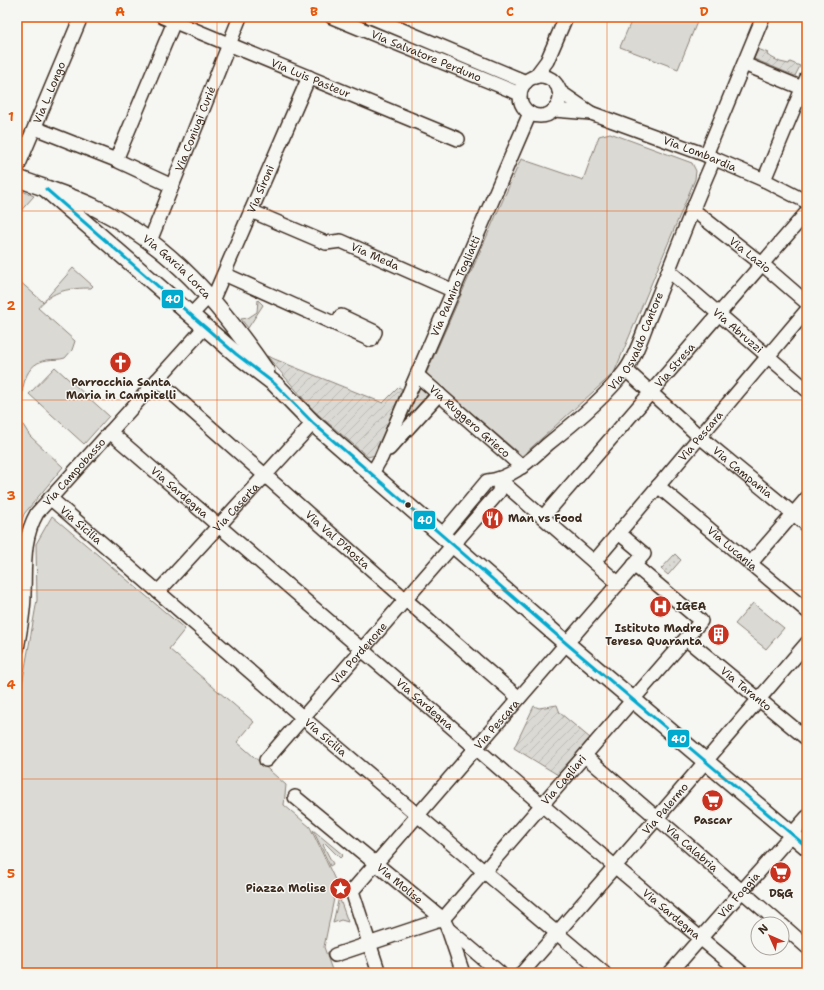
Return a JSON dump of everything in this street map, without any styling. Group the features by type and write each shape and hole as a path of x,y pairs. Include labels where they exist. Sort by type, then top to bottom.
{"street":[{"name":"Via L. Longo","path":"17,169 81,17"},
{"name":"Via Coniugi Curié","path":"150,241 240,17"},
{"name":"Via Salvatore Perduno","path":"332,17 520,94"},
{"name":"Via Salvatore Perduno","path":"371,17 530,79"},
{"path":"556,43 553,75 557,86 559,101 554,110 540,116 530,113 523,106 520,94 530,79 547,61 566,17"},
{"name":"Via Osvaldo Cantore","path":"447,540 487,481 500,480 522,467 556,439 611,387 626,370 669,271 744,64 763,17"},
{"path":"116,160 168,20"},
{"name":"Via Luis Pasteur","path":"168,20 458,139"},
{"path":"744,64 805,85 764,180"},
{"name":"Via Sironi","path":"191,315 211,298 224,274 309,77"},
{"path":"530,79 545,77 557,86"},
{"name":"Via Lombardia","path":"557,86 591,113"},
{"name":"Via Lombardia","path":"554,110 591,113 710,157 764,180 807,202"},
{"name":"Via Palmiro Togliatti","path":"371,474 381,458 530,113"},
{"path":"35,128 116,160 172,186"},
{"name":"Via Garcia Lorca","path":"17,178 94,207 150,241 196,281 211,298 239,333 275,384"},
{"path":"46,189 236,354 275,384 313,423 566,644 807,847"},
{"name":"Via Lazio","path":"692,209 762,264 807,303"},
{"name":"Via Meda","path":"251,211 326,243 341,241 454,290"},
{"name":"Via Stresa","path":"542,517 649,392 807,212"},
{"name":"Via Abruzzi","path":"669,271 807,390"},
{"path":"224,274 338,325"},
{"name":"Via Pescara","path":"594,562 807,310"},
{"name":"Via Campobasso","path":"17,649 24,595 24,555 29,526 37,513 50,498 205,327"},
{"name":"Via Campania","path":"626,370 700,437 807,525"},
{"name":"Via Ruggero Grieco","path":"417,376 522,467"},
{"name":"Via Val D'Aosta","path":"157,380 519,698"},
{"name":"Via Palmiro Togliatti","path":"381,458 439,394"},
{"name":"Via Caserta","path":"158,592 313,423"},
{"name":"Via Sardegna","path":"110,432 543,806 742,973"},
{"path":"500,480 618,583"},
{"name":"Via Lucania","path":"658,486 807,611"},
{"name":"Via Sicilia","path":"50,498 604,973"},
{"path":"750,564 807,498"},
{"name":"Via Pescara","path":"371,944 352,891 475,747 644,554 619,533"},
{"name":"Via Pordenone","path":"266,760 406,600 447,540"},
{"name":"Via Cagliari","path":"335,955 445,924 486,871 543,806 632,699 701,622 634,565"},
{"name":"Via Taranto","path":"686,639 807,739"},
{"name":"Via Palermo","path":"522,973 706,762 807,643"},
{"name":"Via Calabria","path":"585,756 770,916"},
{"name":"Via Molise","path":"295,798 375,864 500,973"},
{"name":"Via Foggia","path":"670,973 807,817"},
{"path":"445,924 462,973"},
{"name":"Via Calabria","path":"790,933 807,947"},
{"path":"371,944 379,973"}],"shaded area":[{"path":"633,17 699,17 678,69 620,47"},
{"path":"758,49 768,53 767,55 780,62 789,64 790,62 800,66 795,76 754,59"},
{"path":"610,133 692,163 696,171 695,179 614,373 522,456 426,374 521,159 583,180 599,136"},
{"path":"20,190 34,196 17,215 17,200"},
{"path":"73,268 93,286 91,288 62,291 49,297 43,302"},
{"path":"17,279 43,302 38,308 75,341 72,350 65,358 47,360 38,363 31,368 24,384 20,420 30,436 63,467 24,514 17,536"},
{"path":"258,300 263,305 248,328 241,319 248,318 257,312"},
{"path":"267,356 383,403 399,387 402,389 375,455 368,457 313,410"},
{"path":"55,367 109,416 84,444 29,394"},
{"path":"420,387 428,394 406,419"},
{"path":"52,516 185,629 169,649 254,722 237,742 286,785 284,805 310,827 337,884 324,947 333,973 17,973 17,701 20,696 37,600 36,544"},
{"path":"675,554 681,560 668,575 661,569"},
{"path":"753,603 784,628 766,649 735,624"},
{"path":"557,705 560,713 590,738 558,775 514,748 534,706 539,708"},
{"path":"313,830 343,855 340,858 325,843 323,845 333,864 330,866"},
{"path":"339,897 348,922 341,920 333,923"}],"transit line":[{"name":"40","path":"46,189 236,354 275,384 313,423 567,644 807,847"}],"place":[{"name":"Parrocchia Santa Maria in Campitelli","path":"121,362"},
{"name":"Man vs Food","path":"492,518"},
{"name":"IGEA","path":"660,606"},
{"name":"Istituto Madre Teresa Quaranta","path":"718,634"},
{"name":"Pascar","path":"713,800"},
{"name":"D&G","path":"781,873"},
{"name":"Piazza Molise","path":"341,888"}]}
